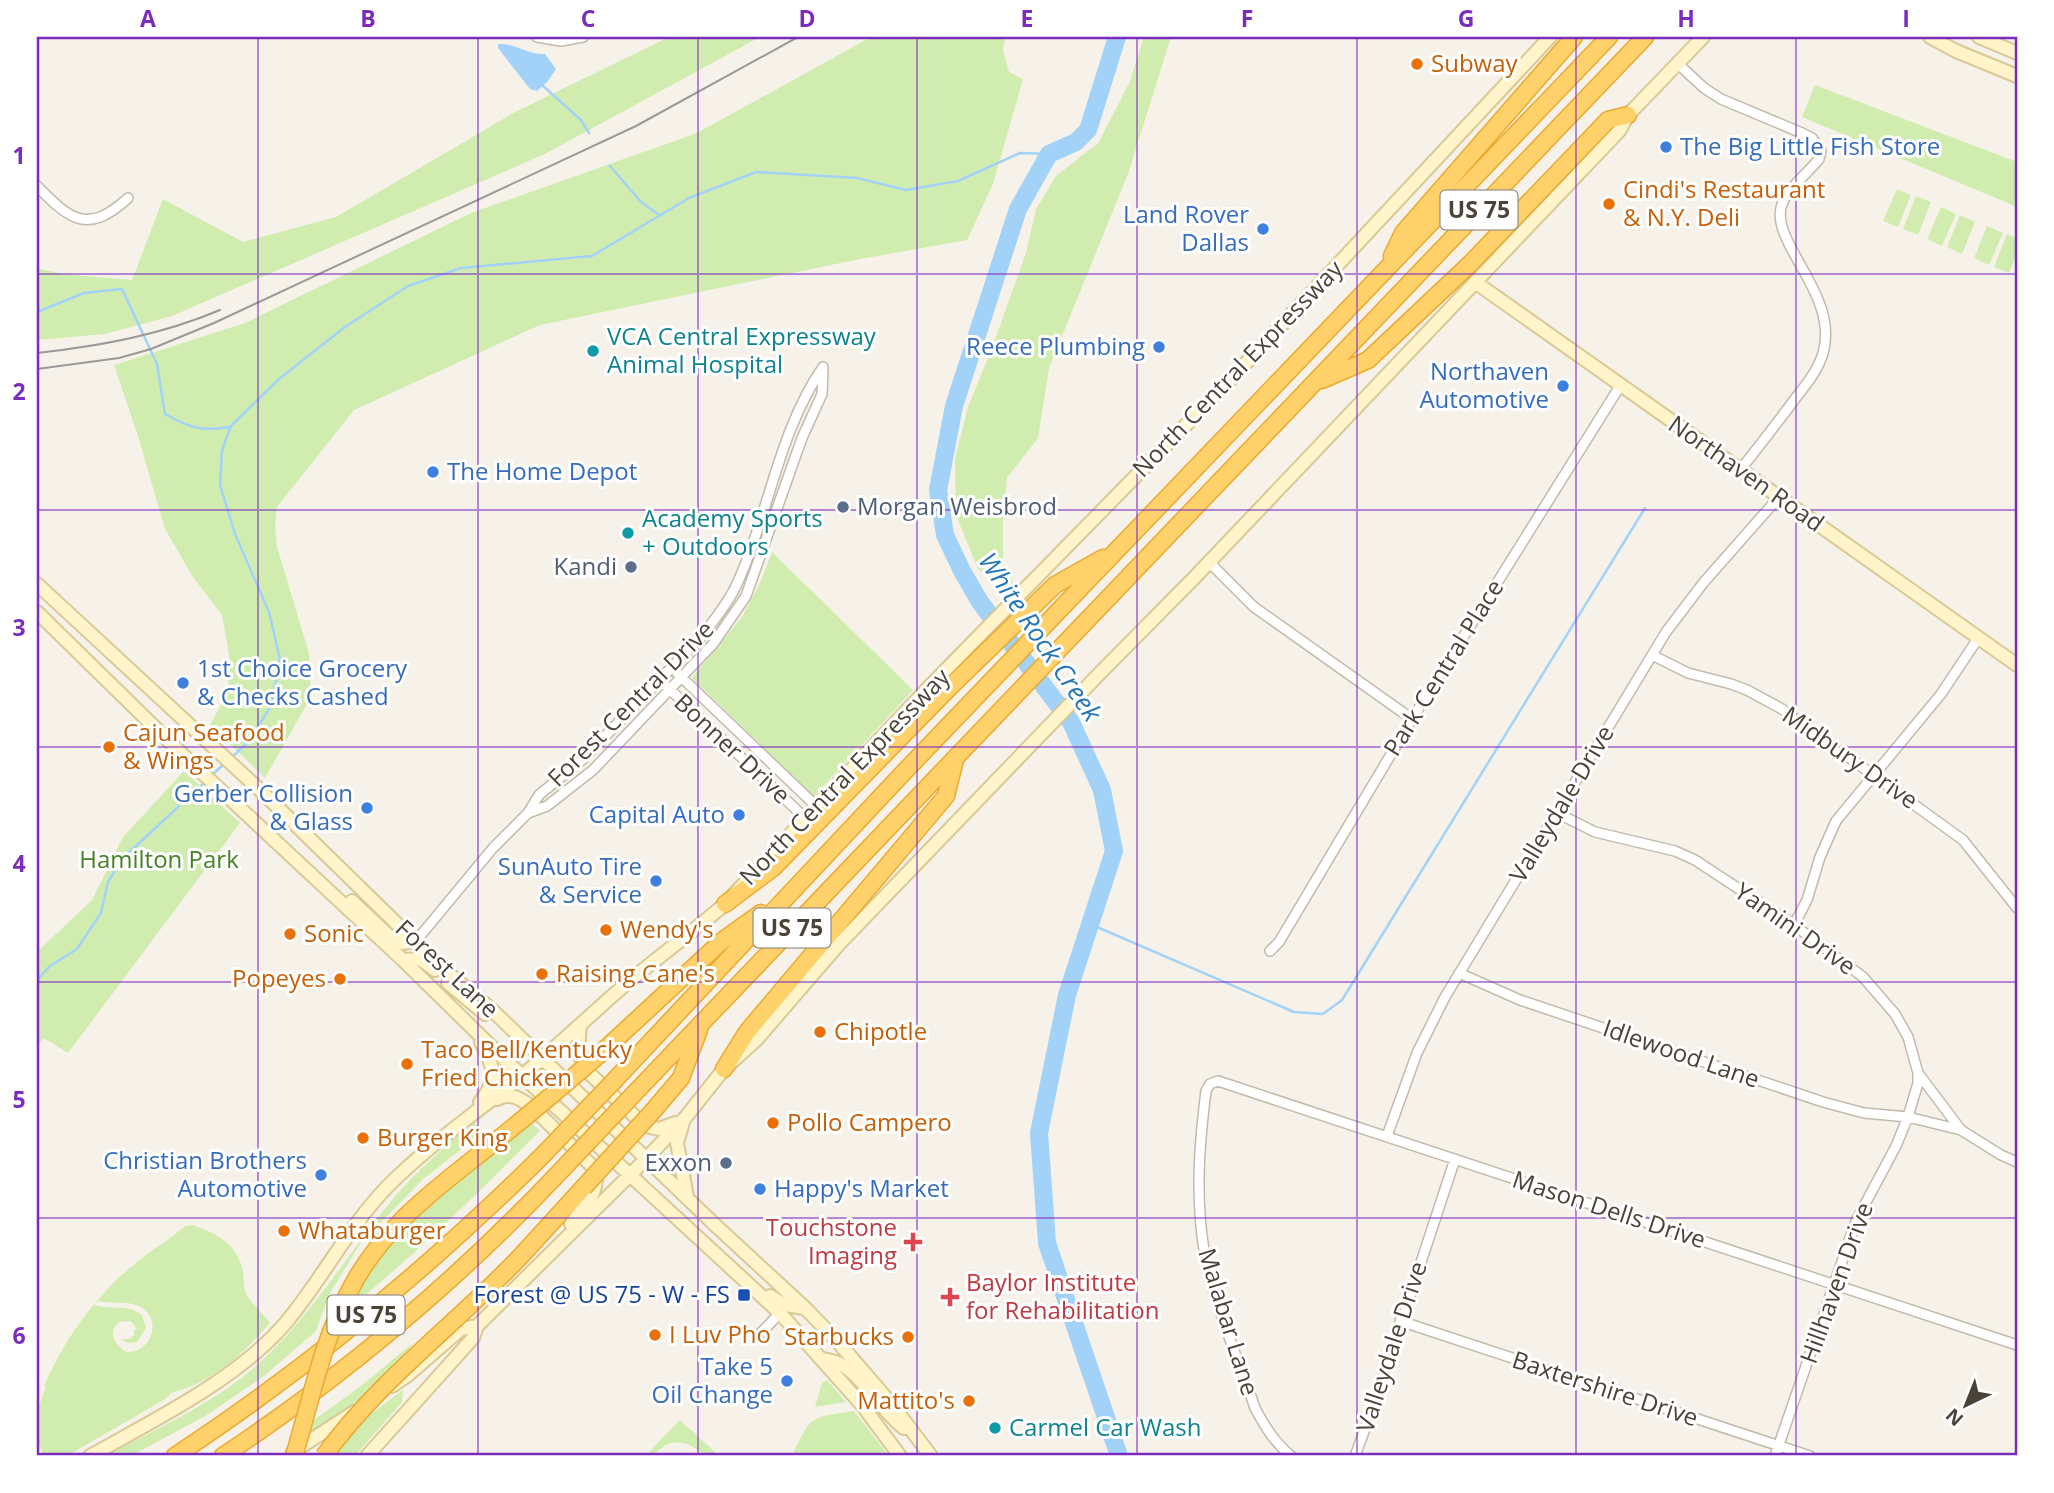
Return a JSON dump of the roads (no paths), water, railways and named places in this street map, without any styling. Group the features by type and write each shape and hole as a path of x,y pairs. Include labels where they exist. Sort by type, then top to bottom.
{"highway":[{"path":"1387,267 1403,233 1574,37"},
{"name":"North Central Expressway","path":"175,1456 300,1367 387,1298 483,1214 542,1156 1609,37"},
{"name":"US 75","path":"223,1456 291,1409 402,1323 482,1252 1644,37"},
{"path":"1313,384 1367,360 1470,264 1608,120 1628,115"},
{"path":"725,904 773,868 949,688 1055,585 1118,551"},
{"path":"724,1069 747,1032 946,796 956,758"},
{"path":"294,1456 335,1320 367,1261 405,1215 430,1192 556,1093 722,941 792,891"},
{"path":"324,1456 346,1426 381,1389 489,1289 653,1111 681,1078 702,1022"}],"main road":[{"name":"North Central Expressway","path":"90,1456 180,1404 255,1354 284,1324 389,1185 469,1115 522,1075 627,983 725,904 815,805 945,670 1223,387 1550,37"},
{"path":"367,1456 473,1338 477,1326 685,1118 724,1069 757,1039 839,944 1209,562 1619,131 1628,115 1703,37"},
{"path":"1930,37 1956,51 2017,76"},
{"path":"1979,37 2017,53"},
{"name":"Northaven Road","path":"1475,282 2017,665"},
{"name":"Forest Lane","path":"37,584 258,788 416,942 508,1025 805,1308 838,1342 931,1456"},
{"name":"Forest Lane","path":"37,612 240,809 780,1313 862,1405 900,1456"},
{"path":"117,691 135,673"},
{"path":"293,858 311,840"},
{"path":"316,879 347,896 389,936 402,943 416,942"},
{"path":"403,960 414,958 425,961 468,1001 485,1014 508,1025"},
{"path":"467,1022 489,1056 494,1077 491,1086 469,1115"},
{"path":"580,1026 578,1047 582,1064 639,1122 652,1129 659,1129 685,1118"},
{"path":"469,1115 500,1097 506,1095 519,1098 531,1106 594,1168 597,1188 551,1251"},
{"path":"685,1118 677,1143 687,1197"},
{"path":"744,1278 785,1305 805,1308 795,1329"},
{"path":"287,1456 408,1375 461,1329 477,1326"},
{"path":"822,1359 839,1363 849,1370 887,1414 918,1439"}],"street":[{"path":"537,37 561,41 583,37"},
{"path":"1677,63 1704,88 1721,99 1812,138 1821,151 1819,159 1783,201 1780,217 1784,234 1822,307 1826,323 1823,353 1813,375 1740,470"},
{"path":"37,186 59,208 84,219 98,219 110,214 128,198"},
{"name":"Forest Central Drive","path":"416,942 493,849 528,813 539,795 583,759 718,617 734,590 751,547 788,433 808,389 823,367 822,394 802,438 746,596 728,624 670,690 593,770 547,806 528,813"},
{"name":"Park Central Place","path":"1270,951 1279,942 1412,719 1620,386"},
{"name":"Valleydale Drive","path":"1387,1136 1417,1053 1459,973 1652,655 1704,582 1779,497"},
{"path":"751,547 763,552"},
{"path":"1209,562 1254,607 1412,719"},
{"path":"1794,925 1807,900 1820,857 1836,821 1941,694 1979,637"},
{"name":"Midbury Drive","path":"1652,655 1688,673 1731,684 1765,699 1963,840 2017,908"},
{"name":"Bonner Drive","path":"671,668 815,805"},
{"name":"Bonner Drive","path":"660,680 804,817"},
{"name":"Yamini Drive","path":"1557,813 1595,832 1675,851 1695,860 1794,925 1863,977 1895,1014 1908,1037 1918,1073 1961,1130"},
{"name":"Idlewood Lane","path":"1459,973 1520,1000 1823,1102 1864,1113 1908,1117"},
{"name":"Hillhaven Drive","path":"1777,1451 1862,1206 1896,1146 1908,1117 1918,1083 1918,1073"},
{"name":"Mason Dells Drive","path":"1206,1091 1214,1082 1223,1081 2017,1345"},
{"name":"Malabar Lane","path":"1206,1091 1198,1173 1206,1257 1214,1289 1255,1408 1265,1428 1291,1456"},
{"name":"Yamini Drive","path":"1908,1117 1961,1130 2017,1162"},
{"name":"Valleydale Drive","path":"1355,1456 1455,1159"},
{"path":"756,1338 780,1313"},
{"name":"Baxtershire Drive","path":"1400,1321 1777,1451 1810,1456"}],"water":[{"path":"498,44 545,54 556,69 537,91 530,89 498,48"}],"waterway":[{"name":"White Rock Creek","path":"1117,37 1088,130 1076,142 1049,154 1018,209 954,406 938,490 945,535 962,571 980,602 1071,722 1102,790 1114,851 1067,995 1039,1133 1047,1243 1119,1456"},
{"path":"542,85 581,120 589,133"},
{"path":"230,759 249,741 271,706 280,659 269,612 235,534 220,485 222,450 231,426 279,379 345,327 408,286 461,268 592,256 689,198 756,172 857,178 906,190 958,181 1020,153 1049,154"},
{"path":"610,166 641,202 659,215"},
{"path":"37,312 84,293 122,289 157,364 165,414 196,427 229,427"},
{"path":"1090,924 1294,1012 1323,1014 1342,1000 1645,508"},
{"path":"212,775 225,763"},
{"path":"37,980 50,966 77,949 101,913 108,882 122,859 205,782"}],"tram line":[{"path":"37,369 119,358 151,349 214,323 636,126 798,37"},
{"path":"37,353 130,338 220,310"}],"place":[{"name":"Subway","path":"1417,64"},
{"name":"The Big Little Fish Store","path":"1666,147"},
{"name":"Cindi's Restaurant & N.Y. Deli","path":"1609,204"},
{"name":"Land Rover Dallas","path":"1263,229"},
{"name":"Reece Plumbing","path":"1159,347"},
{"name":"VCA Central Expressway Animal Hospital","path":"593,351"},
{"name":"Northaven Automotive","path":"1563,386"},
{"name":"The Home Depot","path":"433,472"},
{"name":"Morgan Weisbrod","path":"843,507"},
{"name":"Academy Sports + Outdoors","path":"628,533"},
{"name":"Kandi","path":"631,567"},
{"name":"1st Choice Grocery & Checks Cashed","path":"183,683"},
{"name":"Cajun Seafood & Wings","path":"109,747"},
{"name":"Gerber Collision & Glass","path":"367,808"},
{"name":"Capital Auto","path":"739,815"},
{"name":"SunAuto Tire & Service","path":"656,881"},
{"name":"Wendy's","path":"606,930"},
{"name":"Sonic","path":"290,934"},
{"name":"Raising Cane's","path":"542,974"},
{"name":"Popeyes","path":"340,979"},
{"name":"Chipotle","path":"820,1032"},
{"name":"Taco Bell/Kentucky Fried Chicken","path":"407,1064"},
{"name":"Pollo Campero","path":"773,1123"},
{"name":"Burger King","path":"363,1138"},
{"name":"Exxon","path":"726,1163"},
{"name":"Christian Brothers Automotive","path":"321,1175"},
{"name":"Happy's Market","path":"760,1189"},
{"name":"Whataburger","path":"284,1231"},
{"name":"Touchstone Imaging","path":"913,1242"},
{"name":"Forest @ US 75 - W - FS","path":"744,1295"},
{"name":"Baylor Institute for Rehabilitation","path":"950,1297"},
{"name":"I Luv Pho","path":"655,1335"},
{"name":"Starbucks","path":"908,1337"},
{"name":"Take 5 Oil Change","path":"787,1381"},
{"name":"Mattito's","path":"969,1401"},
{"name":"Carmel Car Wash","path":"995,1428"}],"park label":[{"name":"Hamilton Park","path":"159,860"}]}
